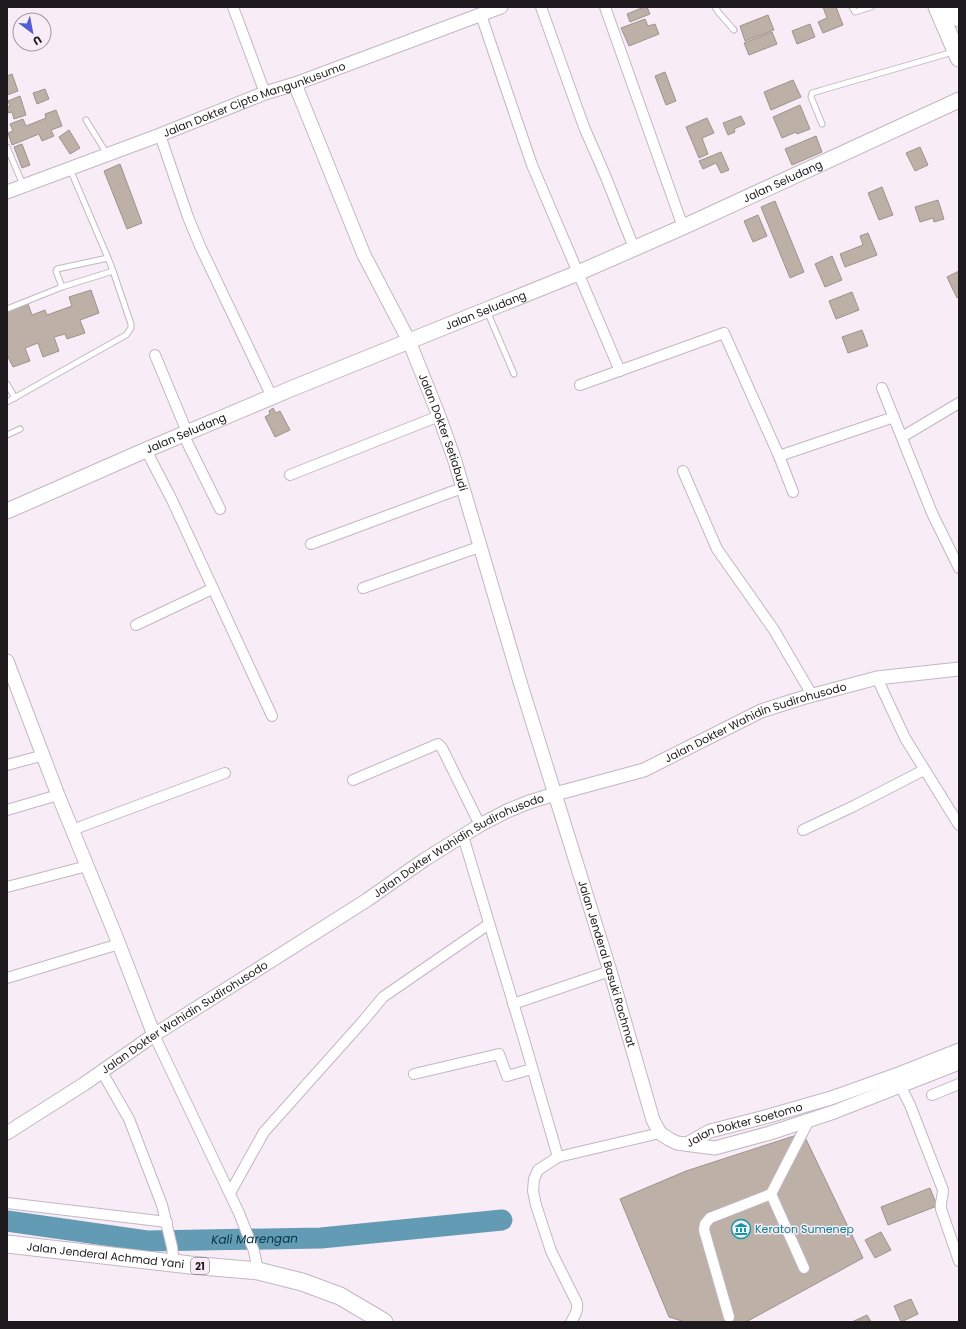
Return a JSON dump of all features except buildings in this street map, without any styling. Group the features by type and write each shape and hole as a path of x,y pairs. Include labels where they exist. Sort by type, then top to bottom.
{"highway":[{"path":"937,7 958,54"},
{"path":"954,7 959,18"},
{"name":"Jalan Jenderal Achmad Yani","path":"7,1244 173,1255 258,1271 302,1282 340,1296 384,1322"}],"main road":[{"name":"Jalan Seludang","path":"7,511 185,433 578,273 683,227 959,100"}],"street":[{"path":"233,7 265,93"},
{"name":"Jalan Dokter Cipto Mangunkusumo","path":"7,192 160,135 265,93 295,84 501,7"},
{"path":"541,7 584,127 634,248"},
{"path":"605,7 683,227"},
{"path":"481,15 532,165 620,371"},
{"name":"Jalan Dokter Setiabudi","path":"295,84 364,255 409,341 439,416 555,794"},
{"path":"160,135 200,246 272,397"},
{"path":"580,385 724,333 779,456 793,492"},
{"path":"155,355 185,433 220,509"},
{"path":"882,388 932,513 959,568"},
{"path":"902,437 959,403"},
{"path":"290,475 439,416"},
{"path":"779,456 894,418"},
{"path":"146,450 172,500 272,716"},
{"path":"683,471 717,549 774,630 812,695"},
{"path":"311,544 462,488"},
{"path":"363,588 479,547"},
{"path":"136,625 212,589"},
{"path":"7,661 58,795 119,944 154,1035 230,1193 254,1251 258,1271"},
{"name":"Jalan Dokter Wahidin Sudirohusodo","path":"7,1132 84,1084 154,1035 367,900 424,860 480,825 507,811 555,794 644,770 761,711 812,695 877,678 959,669"},
{"path":"877,678 905,738 959,825"},
{"path":"353,780 438,744 442,748 480,825"},
{"path":"7,765 44,755"},
{"path":"803,830 924,770"},
{"path":"72,830 225,773"},
{"name":"Jalan Jenderal Basuki Rachmat","path":"555,794 610,971 653,1120 660,1132"},
{"path":"7,810 58,795"},
{"path":"463,836 558,1157"},
{"path":"7,887 87,866"},
{"path":"230,1193 264,1132 383,997 490,924"},
{"path":"7,978 119,944"},
{"path":"513,1004 610,971"},
{"name":"Jalan Dokter Soetomo","path":"687,1144 715,1148 808,1120 898,1081 959,1050"},
{"path":"414,1074 499,1054 507,1076 532,1069"},
{"name":"Jalan Dokter Soetomo","path":"687,1144 710,1131 764,1118 959,1063"},
{"path":"102,1072 129,1119 162,1205 167,1222 173,1255"},
{"path":"898,1081 910,1105 943,1190 943,1197 940,1203 941,1209 959,1261"},
{"path":"932,1096 959,1084"},
{"path":"729,1317 704,1230 705,1224 710,1218 771,1194 808,1120 804,1106"},
{"path":"571,1322 576,1314 577,1303 551,1250 536,1205 534,1179 538,1170 558,1157 660,1132 669,1140 687,1144"},
{"path":"771,1194 804,1268"},
{"path":"7,1203 167,1222"}],"lane":[{"path":"715,7 734,30"},
{"path":"852,7 855,12 871,7"},
{"path":"822,124 811,97 812,93 958,54"},
{"path":"86,120 107,155"},
{"path":"7,147 24,186"},
{"path":"7,402 126,336 129,332 131,324 113,271 70,169"},
{"path":"62,287 56,270 108,258"},
{"path":"7,309 62,287 113,271"},
{"path":"487,310 514,374"},
{"path":"7,384 16,398"},
{"path":"7,435 20,429"}],"waterway":[{"name":"Kali Marengan","path":"7,1221 147,1241 321,1238 502,1220"}],"place":[{"name":"Keraton Sumenep","path":"741,1229"}]}
